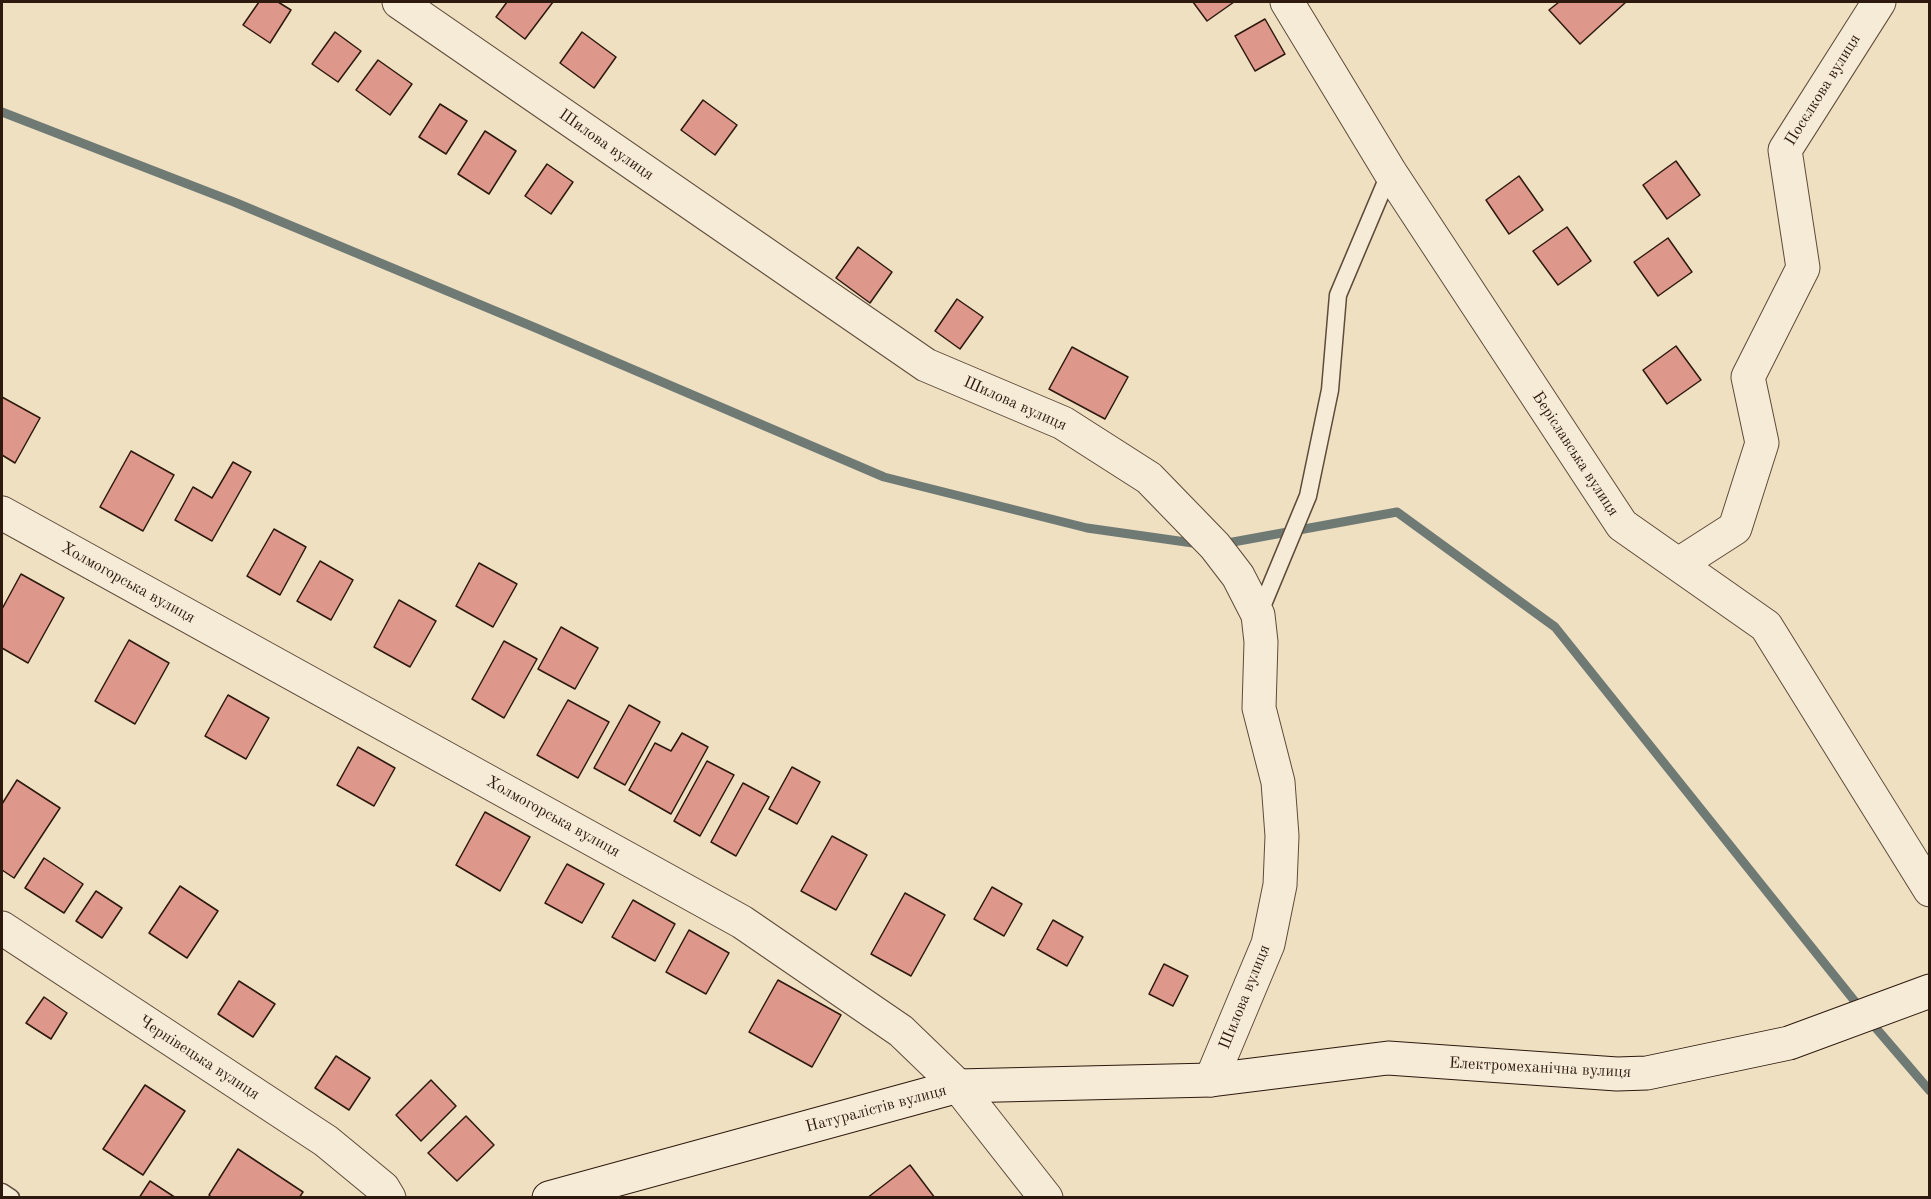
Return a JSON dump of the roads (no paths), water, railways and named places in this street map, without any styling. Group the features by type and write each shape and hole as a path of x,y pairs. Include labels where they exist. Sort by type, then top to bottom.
{"street":[{"name":"Шилова вулиця","path":"399,2 926,365 1063,423 1149,478 1215,546 1238,576 1258,615 1261,642 1259,708 1278,782 1282,836 1280,885 1268,944 1211,1080"},
{"name":"Беріславська вулиця","path":"1287,2 1389,171 1622,525 1766,626 1929,890"},
{"name":"Посєлкова вулиця","path":"1679,564 1735,528 1762,443 1748,377 1803,268 1785,150 1879,2"},
{"name":"Холмогорська вулиця","path":"2,513 742,922 901,1032 958,1086 1046,1197"},
{"name":"Чернівецька вулиця","path":"2,928 326,1141 383,1188 389,1197"},
{"name":"Електромеханічна вулиця","path":"1211,1080 1388,1058 1617,1074 1647,1073 1789,1042 1929,991"},
{"name":"Натуралістів вулиця","path":"549,1197 958,1086 1211,1080"}],"lane":[{"path":"1258,615 1308,496 1330,390 1338,295 1389,171"},
{"path":"2,1192 11,1197"}],"waterway":[{"path":"2,112 234,202 884,477 1087,528 1200,544"},
{"path":"1222,544 1397,512 1555,627 1861,1009"},
{"path":"1869,1020 1930,1091"}]}
